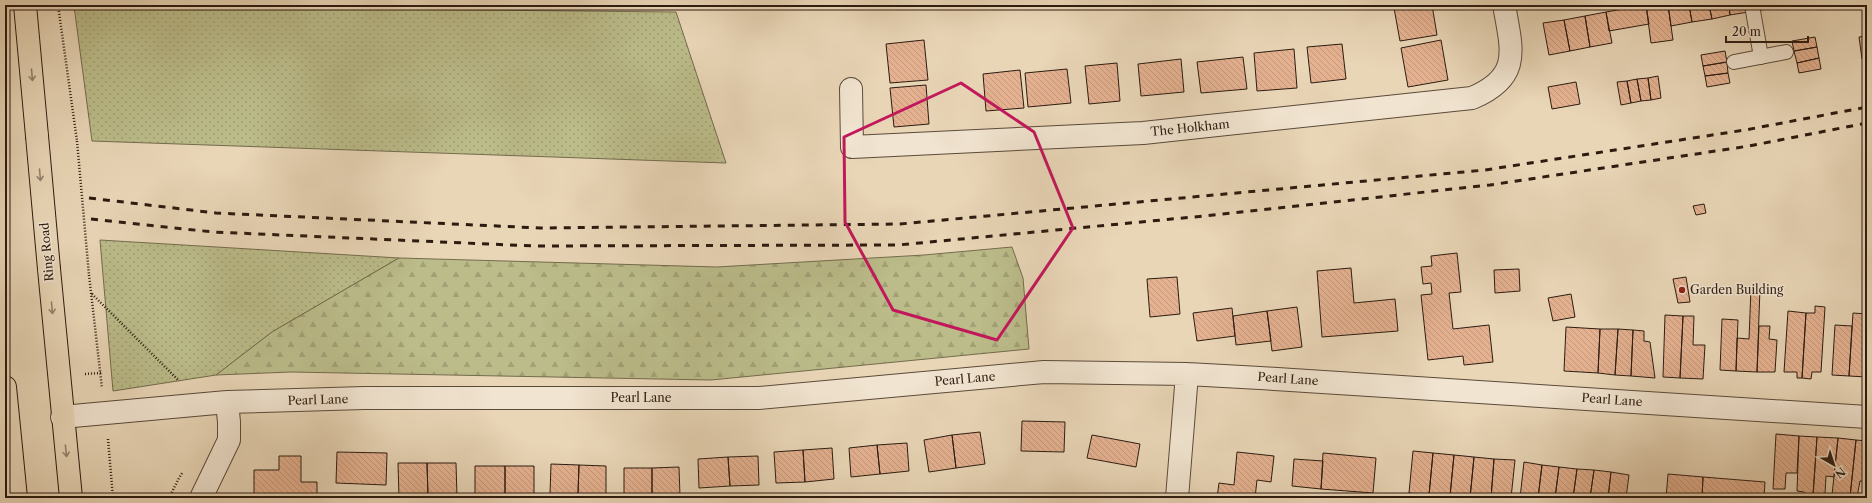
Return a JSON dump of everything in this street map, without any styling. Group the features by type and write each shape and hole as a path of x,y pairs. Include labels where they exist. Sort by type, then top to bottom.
{"highway":[{"name":"Ring Road","path":"25,5 62,417 71,498"},
{"path":"5,387 16,498"}],"street":[{"name":"The Holkham","path":"851,89 852,147 1143,133 1472,98 1488,91 1497,84 1509,68 1511,47 1504,5"},
{"name":"Pearl Lane","path":"62,417 227,402 364,398 759,398 1044,372 1187,374 1867,417"},
{"path":"1177,498 1187,374"},
{"path":"201,498 229,440 227,402"}],"lane":[{"path":"1753,11 1761,57"},
{"path":"1734,62 1786,52"}],"path":[{"path":"58,5 77,141 89,275"},
{"path":"91,294 203,404"}],"highlighted area":[{"path":"961,83 1034,132 1073,228 997,340 893,310 845,222 844,137"}],"green space":[{"path":"74,6 676,12 726,163 92,141"},
{"path":"100,240 399,258 272,332 216,375 113,391"},
{"path":"1012,247 1023,278 1029,349 711,380 291,372 216,375 272,332 399,258 717,267 924,255"}],"building":[{"path":"1412,5 1432,5 1437,35 1400,41 1394,8"},
{"path":"1646,5 1649,24 1609,31 1606,12"},
{"path":"1646,5 1668,5 1673,40 1651,43"},
{"path":"1668,5 1689,5 1692,22 1671,26"},
{"path":"1689,5 1709,5 1712,19 1692,22"},
{"path":"1709,5 1729,5 1730,15 1712,19"},
{"path":"1729,5 1773,5 1773,8 1730,15"},
{"path":"1773,5 1790,5 1773,8"},
{"path":"1606,12 1612,43 1590,47 1585,16"},
{"path":"1585,16 1590,47 1570,51 1564,20"},
{"path":"1564,20 1570,51 1549,55 1543,23"},
{"path":"1867,36 1867,58 1862,59 1859,37"},
{"path":"1815,37 1817,47 1794,51 1792,41"},
{"path":"924,40 928,80 890,83 886,44"},
{"path":"1441,40 1448,80 1408,87 1401,48"},
{"path":"1342,44 1346,79 1311,83 1307,47"},
{"path":"1817,47 1819,58 1797,63 1794,51"},
{"path":"1294,49 1297,88 1257,91 1254,53"},
{"path":"1725,51 1727,62 1703,66 1701,55"},
{"path":"1243,57 1247,89 1201,93 1197,62"},
{"path":"1819,58 1821,69 1799,73 1797,63"},
{"path":"1181,59 1184,92 1141,96 1138,64"},
{"path":"1727,62 1728,73 1705,76 1703,66"},
{"path":"1117,63 1120,101 1089,104 1085,66"},
{"path":"1067,69 1071,103 1028,107 1025,73"},
{"path":"1020,70 1024,108 986,111 983,74"},
{"path":"1728,73 1730,83 1707,87 1705,76"},
{"path":"1658,76 1661,98 1651,100 1648,78"},
{"path":"1648,78 1651,100 1641,101 1637,79"},
{"path":"1637,79 1641,101 1631,103 1627,81"},
{"path":"1627,81 1631,103 1621,105 1617,82"},
{"path":"1576,82 1580,104 1552,109 1548,87"},
{"path":"926,85 929,124 894,127 890,88"},
{"path":"1704,204 1706,213 1696,215 1693,206"},
{"path":"1457,253 1461,292 1449,293 1453,329 1489,325 1493,362 1464,365 1463,356 1428,360 1421,295 1432,294 1431,283 1423,284 1421,267 1432,266 1431,256"},
{"path":"1351,268 1354,303 1395,299 1398,331 1322,337 1317,271"},
{"path":"1519,269 1520,291 1495,293 1494,270"},
{"path":"1177,277 1180,314 1150,317 1147,279"},
{"name":"Garden Building","path":"1686,277 1690,302 1678,303 1673,279"},
{"path":"1751,288 1760,288 1757,372 1736,371 1737,338 1749,339"},
{"path":"1571,294 1575,317 1553,321 1548,298"},
{"path":"1815,306 1825,307 1821,372 1812,372 1811,379 1802,378 1806,313 1815,313"},
{"path":"1297,307 1302,347 1272,351 1267,311"},
{"path":"1232,308 1235,336 1197,341 1193,313"},
{"path":"1267,311 1271,341 1236,345 1233,316"},
{"path":"1788,311 1806,313 1802,378 1797,378 1797,372 1784,372"},
{"path":"1853,313 1867,314 1867,377 1849,376"},
{"path":"1665,315 1683,316 1680,378 1663,377"},
{"path":"1683,316 1694,316 1693,345 1705,345 1703,379 1680,378"},
{"path":"1722,319 1738,320 1736,371 1720,370"},
{"path":"1835,325 1852,326 1849,376 1832,375"},
{"path":"1759,326 1770,326 1769,339 1777,340 1775,372 1757,372"},
{"path":"1566,327 1600,329 1598,373 1564,371"},
{"path":"1600,329 1618,329 1615,375 1598,373"},
{"path":"1618,329 1633,330 1631,376 1615,375"},
{"path":"1633,330 1644,331 1644,341 1650,342 1655,378 1631,376"},
{"path":"1022,421 1065,422 1064,452 1021,451"},
{"path":"980,432 985,464 956,468 952,435"},
{"path":"1776,434 1799,436 1797,473 1786,473 1785,489 1773,489"},
{"path":"952,435 956,468 929,472 924,440"},
{"path":"1092,435 1140,444 1136,467 1087,458"},
{"path":"1799,436 1817,437 1813,498 1803,498 1804,492 1797,491"},
{"path":"1817,437 1838,438 1834,477 1826,476 1825,494 1813,494"},
{"path":"1838,438 1856,440 1850,497 1832,495"},
{"path":"1856,440 1867,441 1867,482 1860,481 1857,497 1850,497"},
{"path":"907,443 909,471 880,474 877,445"},
{"path":"877,445 880,474 851,477 849,448"},
{"path":"832,448 834,479 805,482 803,450"},
{"path":"803,450 805,482 776,483 774,452"},
{"path":"1413,451 1433,453 1429,495 1409,493"},
{"path":"337,452 387,453 386,485 336,483"},
{"path":"1237,452 1274,456 1271,482 1257,480 1255,498 1217,498 1219,483 1234,485"},
{"path":"1323,453 1376,458 1373,493 1321,489"},
{"path":"1433,453 1454,455 1450,496 1429,495"},
{"path":"1454,455 1474,457 1470,498 1450,496"},
{"path":"279,456 301,456 301,482 317,482 317,498 254,498 254,470 279,470"},
{"path":"758,456 759,485 730,486 728,457"},
{"path":"728,457 730,486 699,488 698,459"},
{"path":"1474,457 1494,459 1491,498 1470,498"},
{"path":"1294,459 1323,461 1321,489 1292,486"},
{"path":"1494,459 1515,460 1511,498 1491,498"},
{"path":"1524,462 1542,465 1538,498 1520,498"},
{"path":"398,463 427,463 428,497 399,498"},
{"path":"427,463 456,463 457,497 428,497"},
{"path":"551,464 579,465 578,494 550,494"},
{"path":"579,465 606,466 606,495 578,494"},
{"path":"1542,465 1559,467 1555,498 1538,498"},
{"path":"475,466 505,466 505,496 475,496"},
{"path":"505,466 534,466 534,496 505,496"},
{"path":"679,467 680,496 652,497 652,468"},
{"path":"1559,467 1577,469 1573,498 1555,498"},
{"path":"624,468 652,468 652,497 624,497"},
{"path":"1577,469 1594,470 1590,498 1573,498"},
{"path":"1594,470 1611,472 1608,498 1590,498"},
{"path":"1611,472 1629,475 1626,498 1608,498"},
{"path":"1668,474 1703,477 1702,498 1666,498"},
{"path":"1703,477 1765,482 1764,498 1702,498"}],"railway":[{"path":"89,198 216,213 540,228 900,224 1485,170 1745,130 1867,107"},
{"path":"91,219 213,232 534,246 898,245 1204,216 1490,185 1749,146 1867,123"}],"place":[{"name":"Garden Building","path":"1682,290"}]}
